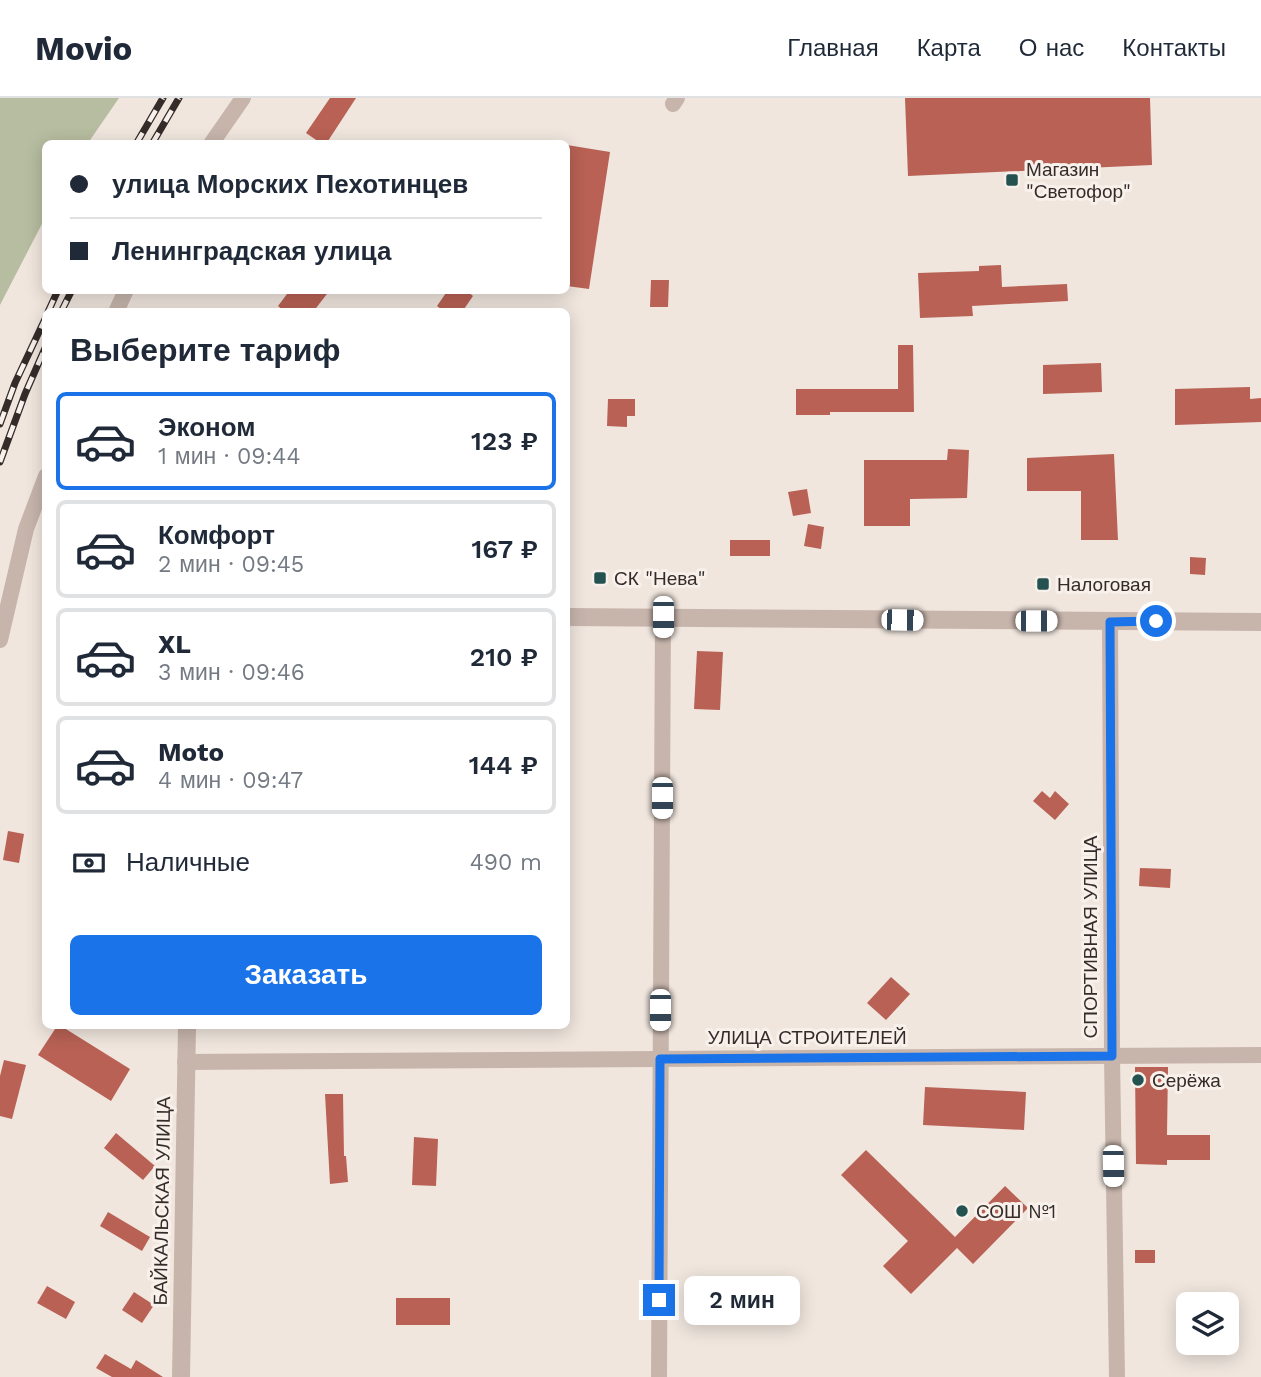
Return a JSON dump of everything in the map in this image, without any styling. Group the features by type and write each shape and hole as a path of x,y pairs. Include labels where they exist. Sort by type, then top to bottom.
{"street":[{"path":"215,140 243,98"},
{"path":"0,640 26,529 42,487"},
{"path":"570,617 1261,622"},
{"path":"659,1377 663,617"},
{"name":"СПОРТИВНАЯ УЛИЦА","path":"1110,622 1117,1377"},
{"name":"БАЙКАЛЬСКАЯ УЛИЦА","path":"181,1377 187,1029"},
{"name":"УЛИЦА СТРОИТЕЛЕЙ","path":"185,1062 1261,1055"}],"green space":[{"path":"0,98 119,98 90,140 42,140 42,224 0,305"}],"building":[{"path":"330,98 356,98 329,140 316,140 306,133"},
{"path":"905,98 1150,98 1152,165 908,176"},
{"path":"570,145 610,152 589,289 570,286"},
{"path":"1001,265 1002,287 1067,284 1068,301 972,306 973,316 920,318 918,273 979,271 979,266"},
{"path":"651,280 669,280 668,307 650,307"},
{"path":"287,294 327,294 316,308 278,306"},
{"path":"445,294 473,296 465,308 437,306"},
{"path":"898,345 913,345 914,412 830,412 830,415 796,415 796,389 898,389"},
{"path":"1101,363 1102,392 1043,394 1043,365"},
{"path":"1250,387 1250,399 1261,398 1261,422 1175,425 1175,389"},
{"path":"608,399 635,399 635,416 627,416 627,427 607,426"},
{"path":"948,449 969,450 967,498 910,499 910,526 864,526 864,460 947,460"},
{"path":"1114,454 1118,540 1081,540 1081,491 1027,491 1027,458"},
{"path":"807,489 811,513 793,516 788,492"},
{"path":"808,524 824,527 821,549 804,546"},
{"path":"730,540 770,540 770,556 730,556"},
{"path":"1190,557 1206,558 1205,575 1190,574"},
{"path":"697,651 723,652 720,710 694,709"},
{"path":"1042,791 1050,798 1055,791 1069,804 1055,820 1033,801"},
{"path":"8,831 24,834 19,863 3,860"},
{"path":"1140,868 1171,869 1170,888 1139,886"},
{"path":"891,977 910,994 886,1020 867,1003"},
{"path":"55,1029 66,1029 130,1069 111,1101 38,1055"},
{"path":"4,1060 26,1065 12,1119 0,1116 0,1076"},
{"path":"1135,1067 1168,1067 1167,1135 1210,1135 1210,1160 1167,1160 1167,1165 1136,1164"},
{"path":"925,1087 1026,1092 1024,1130 923,1125"},
{"path":"325,1094 343,1094 344,1156 348,1182 330,1184"},
{"path":"116,1133 155,1166 143,1180 104,1148"},
{"path":"414,1137 438,1139 436,1186 412,1185"},
{"path":"866,1150 955,1237 1005,1186 1028,1208 973,1264 957,1248 911,1294 883,1266 908,1241 841,1175"},
{"path":"108,1212 150,1237 142,1251 100,1226"},
{"path":"1135,1250 1155,1250 1155,1263 1135,1263"},
{"path":"47,1286 75,1302 66,1319 37,1303"},
{"path":"134,1292 154,1305 142,1323 122,1310"},
{"path":"396,1298 450,1298 450,1325 396,1325"},
{"path":"105,1354 131,1369 136,1360 163,1377 112,1377 96,1368"}],"railway":[{"path":"138,140 163,98"},
{"path":"154,140 179,98"},
{"path":"50,308 56,294"},
{"path":"63,308 70,294"},
{"path":"0,424 15,383 42,326"},
{"path":"0,462 42,355"}],"place":[{"name":"Магазин \"Светофор\"","path":"1012,180"},
{"name":"СК \"Нева\"","path":"600,578"},
{"name":"Налоговая","path":"1043,584"},
{"name":"Серёжа","path":"1138,1080"},
{"name":"СОШ №1","path":"962,1211"}],"route":[{"path":"659,1300 660,1059 1112,1056 1110,622 1156,621"}]}
